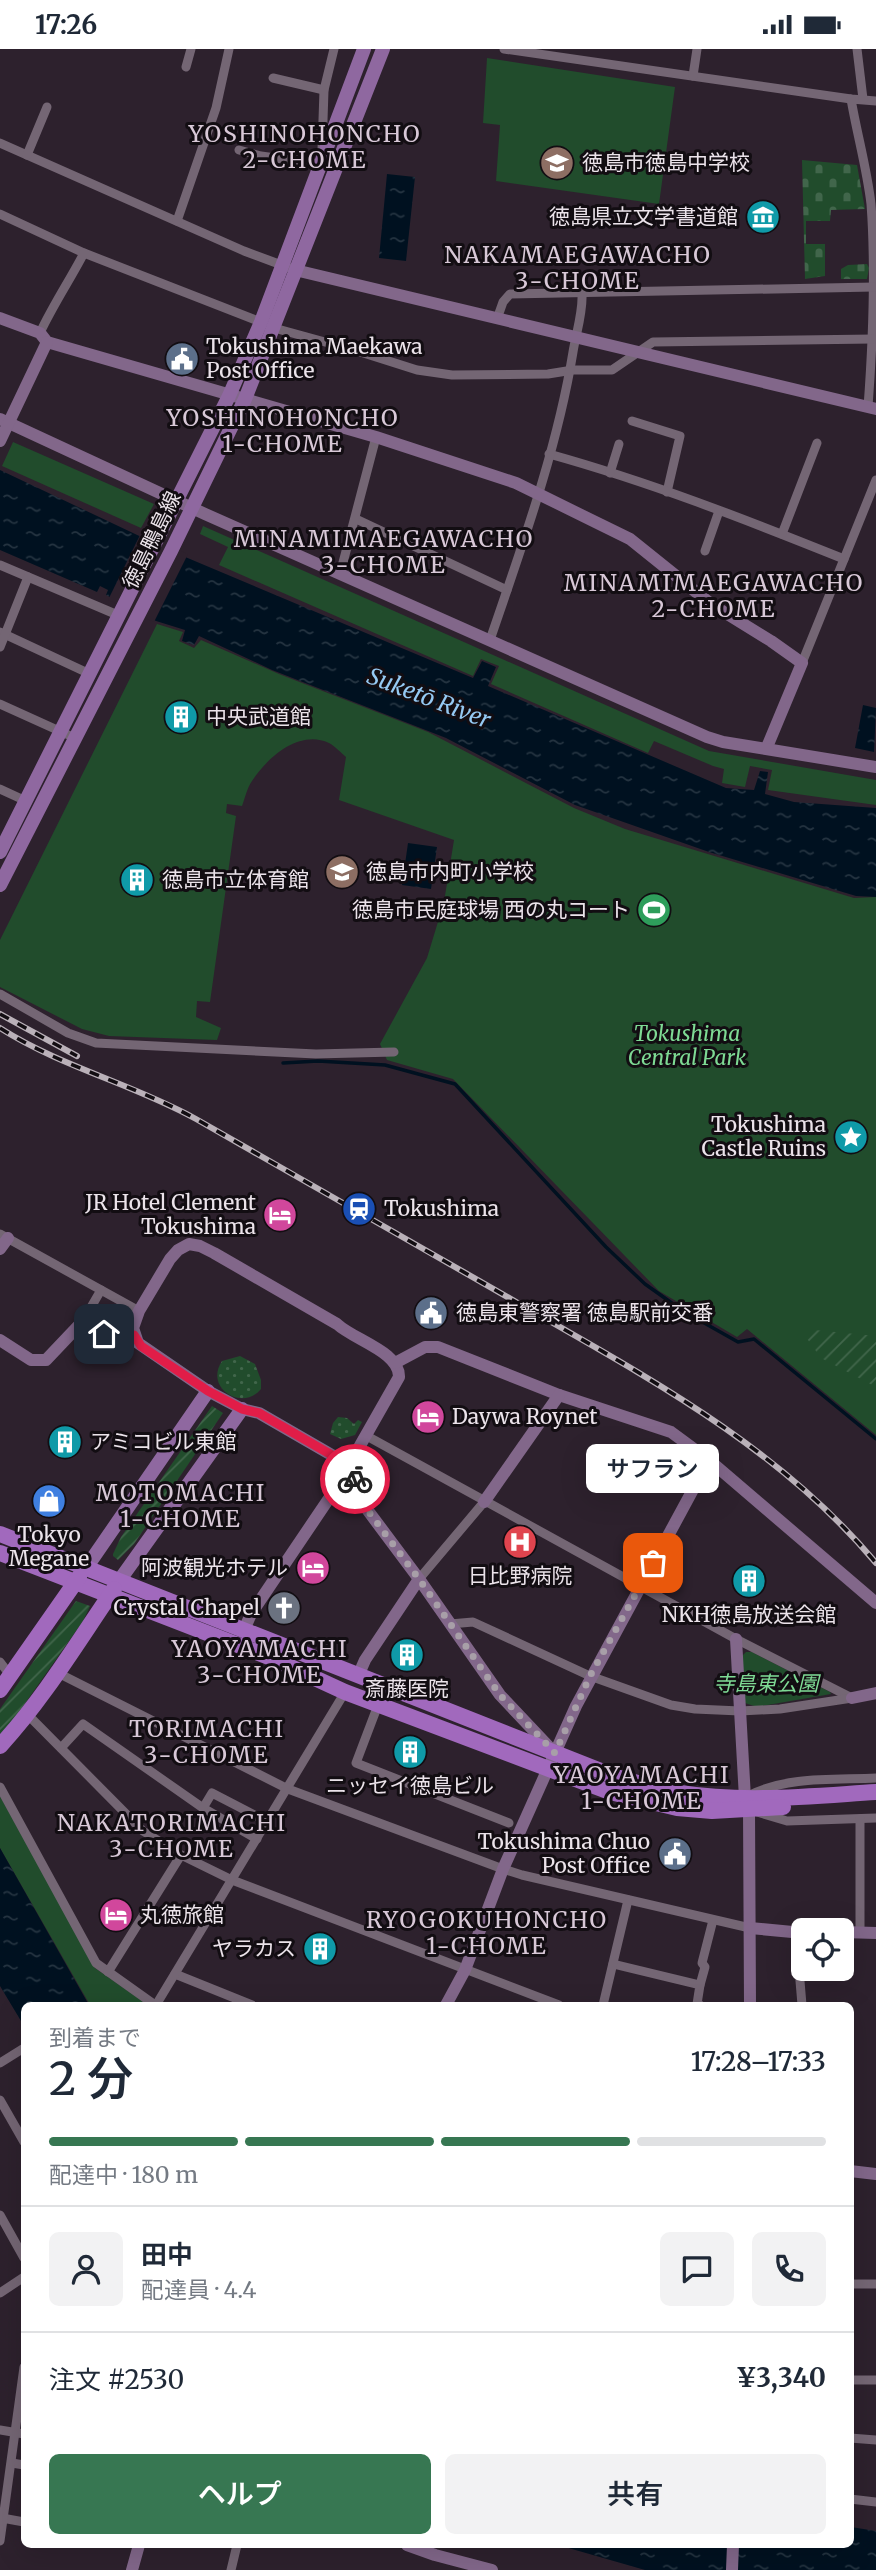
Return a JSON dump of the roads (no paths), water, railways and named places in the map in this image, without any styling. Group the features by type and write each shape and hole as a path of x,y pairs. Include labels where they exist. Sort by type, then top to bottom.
{"highway":[{"path":"0,1534 616,1777 679,1793 747,1804 876,1802"},
{"path":"0,1553 269,1657 378,1705 644,1802 712,1811 747,1804 876,1792"},
{"path":"0,1690 5,1669 86,1568"},
{"path":"0,1747 28,1715 119,1581"}],"main road":[{"name":"徳島鴨島線","path":"289,267 321,161 364,49"},
{"name":"徳島鴨島線","path":"0,885 245,399 267,325 289,267 383,49"},
{"name":"徳島鴨島線","path":"0,852 267,325"},
{"path":"86,1568 208,1391"},
{"path":"119,1581 242,1409"}],"street":[{"path":"186,68 191,49"},
{"path":"177,221 216,108 229,49"},
{"path":"239,150 261,156 321,161 324,90 334,49"},
{"path":"504,49 876,101"},
{"path":"579,60 580,49"},
{"path":"693,76 697,49"},
{"path":"857,49 863,99"},
{"path":"273,78 324,90"},
{"path":"0,143 289,267 872,408 873,204 850,99"},
{"path":"27,155 47,107"},
{"path":"0,214 84,253 267,325 417,370 452,375 612,370 653,342 873,339"},
{"path":"0,441 5,421 43,338 54,302 62,295 84,253"},
{"path":"497,319 503,302 510,294 874,287"},
{"path":"490,640 549,454 570,370 582,294"},
{"path":"0,318 43,338 229,396 376,436 516,483 630,539 711,604 802,663"},
{"path":"5,421 192,508 706,737 876,767"},
{"path":"632,421 680,436 667,492"},
{"path":"340,574 376,436"},
{"path":"782,534 817,443"},
{"path":"611,473 619,444"},
{"path":"549,454 667,492 844,559"},
{"path":"767,747 876,480"},
{"path":"705,551 719,511"},
{"path":"356,519 507,590"},
{"path":"0,565 122,612"},
{"path":"0,647 3,633 28,577"},
{"path":"3,633 90,674"},
{"path":"0,704 75,738"},
{"path":"0,789 26,801"},
{"path":"0,994 68,1033 96,1043 316,1054 394,1052"},
{"path":"3,1240 139,1311"},
{"path":"244,1630 251,1614 336,1488 349,1465 365,1435 399,1377 395,1363 386,1354 337,1324 195,1245 184,1246 170,1259 139,1311 133,1328 141,1346 208,1391 242,1409 259,1413 349,1465 366,1508 500,1695 555,1753"},
{"path":"0,1340 31,1360 46,1360 83,1321 101,1290"},
{"path":"83,1321 112,1338 134,1335"},
{"path":"395,1363 425,1347 438,1347 559,1395 671,1432 709,1459 876,1602"},
{"path":"358,1676 365,1660 419,1579 484,1501 559,1395"},
{"path":"365,1435 736,1639 852,1697"},
{"path":"448,2002 465,1970 503,1869 590,1676 709,1459"},
{"path":"450,1624 473,1622 590,1676 671,1705 695,1709 780,1709 876,1693"},
{"path":"736,1639 747,1804 750,2002"},
{"path":"58,1673 288,1789 503,1869 713,1920 750,1928 791,1932"},
{"path":"158,2002 345,1692"},
{"path":"378,1705 356,1763 509,1823"},
{"path":"28,1715 143,1831 181,1855 232,1880 551,2002"},
{"path":"61,1748 83,1724 203,1808 257,1839"},
{"path":"747,1804 766,1787 792,1782 876,1778"},
{"path":"0,1787 96,1963 152,2002"},
{"path":"203,1808 212,1793 268,1822"},
{"path":"747,1804 787,1821 876,1818"},
{"path":"860,1819 860,1932"},
{"path":"108,1972 181,1855"},
{"path":"604,2002 628,1900"},
{"path":"696,2002 705,1967 702,1963 713,1920"},
{"path":"854,1932 876,1933"},
{"path":"613,1964 700,1986"},
{"path":"175,1974 245,2002"},
{"path":"801,1981 802,2002"},
{"path":"0,2063 21,2050"},
{"path":"0,2100 21,2138"},
{"path":"854,2171 876,2174"},
{"path":"0,2215 21,2253"},
{"path":"0,2293 21,2279"},
{"path":"854,2284 876,2284"},
{"path":"854,2380 876,2380"},
{"path":"0,2430 20,2433 12,2463 0,2541"},
{"path":"854,2438 876,2440"},
{"path":"12,2463 21,2464"},
{"path":"854,2500 876,2502"},
{"path":"2,2518 21,2521"},
{"path":"132,2570 138,2548"},
{"path":"230,2570 236,2548"},
{"path":"416,2548 477,2568 492,2570"},
{"path":"733,2548 733,2570"}],"water":[{"path":"387,174 415,177 406,261 379,258"},
{"name":"Suketō River","path":"0,470 171,551 473,678 482,661 496,667 488,686 726,788 754,790 760,771 768,772 765,794 794,802 876,808 876,897 856,896 709,852 575,805 446,738 272,670 199,636 194,645 182,641 185,630 156,621 106,595 108,590 100,586 97,592 0,550"},
{"path":"863,705 876,708 874,752 855,748"},
{"path":"408,843 437,847 431,889 402,885"},
{"path":"0,1848 87,2002 21,2002 21,2021 0,1986"},
{"path":"854,2527 876,2531 876,2570 645,2570 568,2548 854,2548"}],"waterway":[{"path":"283,1063 318,1061 385,1065 455,1084 606,1247 645,1284 683,1311 738,1342 754,1339 876,1439"}],"railway":[{"path":"0,1014 77,1056"},
{"path":"0,1028 48,1054 147,1095 196,1119 662,1387 754,1449 797,1484 838,1522 876,1563"}],"place":[{"name":"徳島市徳島中学校","path":"557,163"},
{"name":"徳島県立文学書道館","path":"763,217"},
{"name":"Tokushima Maekawa Post Office","path":"182,359"},
{"name":"中央武道館","path":"181,717"},
{"name":"徳島市内町小学校","path":"342,872"},
{"name":"徳島市立体育館","path":"137,880"},
{"name":"徳島市民庭球場 西の丸コート","path":"654,910"},
{"name":"Tokushima Castle Ruins","path":"851,1137"},
{"name":"Tokushima","path":"359,1209"},
{"name":"JR Hotel Clement Tokushima","path":"280,1215"},
{"name":"徳島東警察署 徳島駅前交番","path":"431,1313"},
{"name":"Daywa Roynet","path":"428,1417"},
{"name":"アミコビル東館","path":"65,1442"},
{"name":"Tokyo Megane","path":"49,1501"},
{"name":"日比野病院","path":"520,1542"},
{"name":"サフラン","path":"653,1563"},
{"name":"阿波観光ホテル","path":"313,1568"},
{"name":"NKH徳島放送会館","path":"749,1581"},
{"name":"Crystal Chapel","path":"284,1608"},
{"name":"斎藤医院","path":"407,1655"},
{"name":"ニッセイ徳島ビル","path":"410,1752"},
{"name":"Tokushima Chuo Post Office","path":"675,1854"},
{"name":"丸徳旅館","path":"116,1915"},
{"name":"ヤラカス","path":"320,1949"}],"district":[{"name":"YOSHINOHONCHO 2-CHOME","path":"305,147"},
{"name":"NAKAMAEGAWACHO 3-CHOME","path":"578,268"},
{"name":"YOSHINOHONCHO 1-CHOME","path":"283,431"},
{"name":"MINAMIMAEGAWACHO 3-CHOME","path":"384,552"},
{"name":"MINAMIMAEGAWACHO 2-CHOME","path":"714,596"},
{"name":"MOTOMACHI 1-CHOME","path":"181,1506"},
{"name":"YAOYAMACHI 3-CHOME","path":"260,1662"},
{"name":"TORIMACHI 3-CHOME","path":"207,1742"},
{"name":"YAOYAMACHI 1-CHOME","path":"642,1788"},
{"name":"NAKATORIMACHI 3-CHOME","path":"172,1836"},
{"name":"RYOGOKUHONCHO 1-CHOME","path":"487,1933"}],"park label":[{"name":"Tokushima Central Park","path":"687,1046"},
{"name":"寺島東公園","path":"766,1684"}]}
